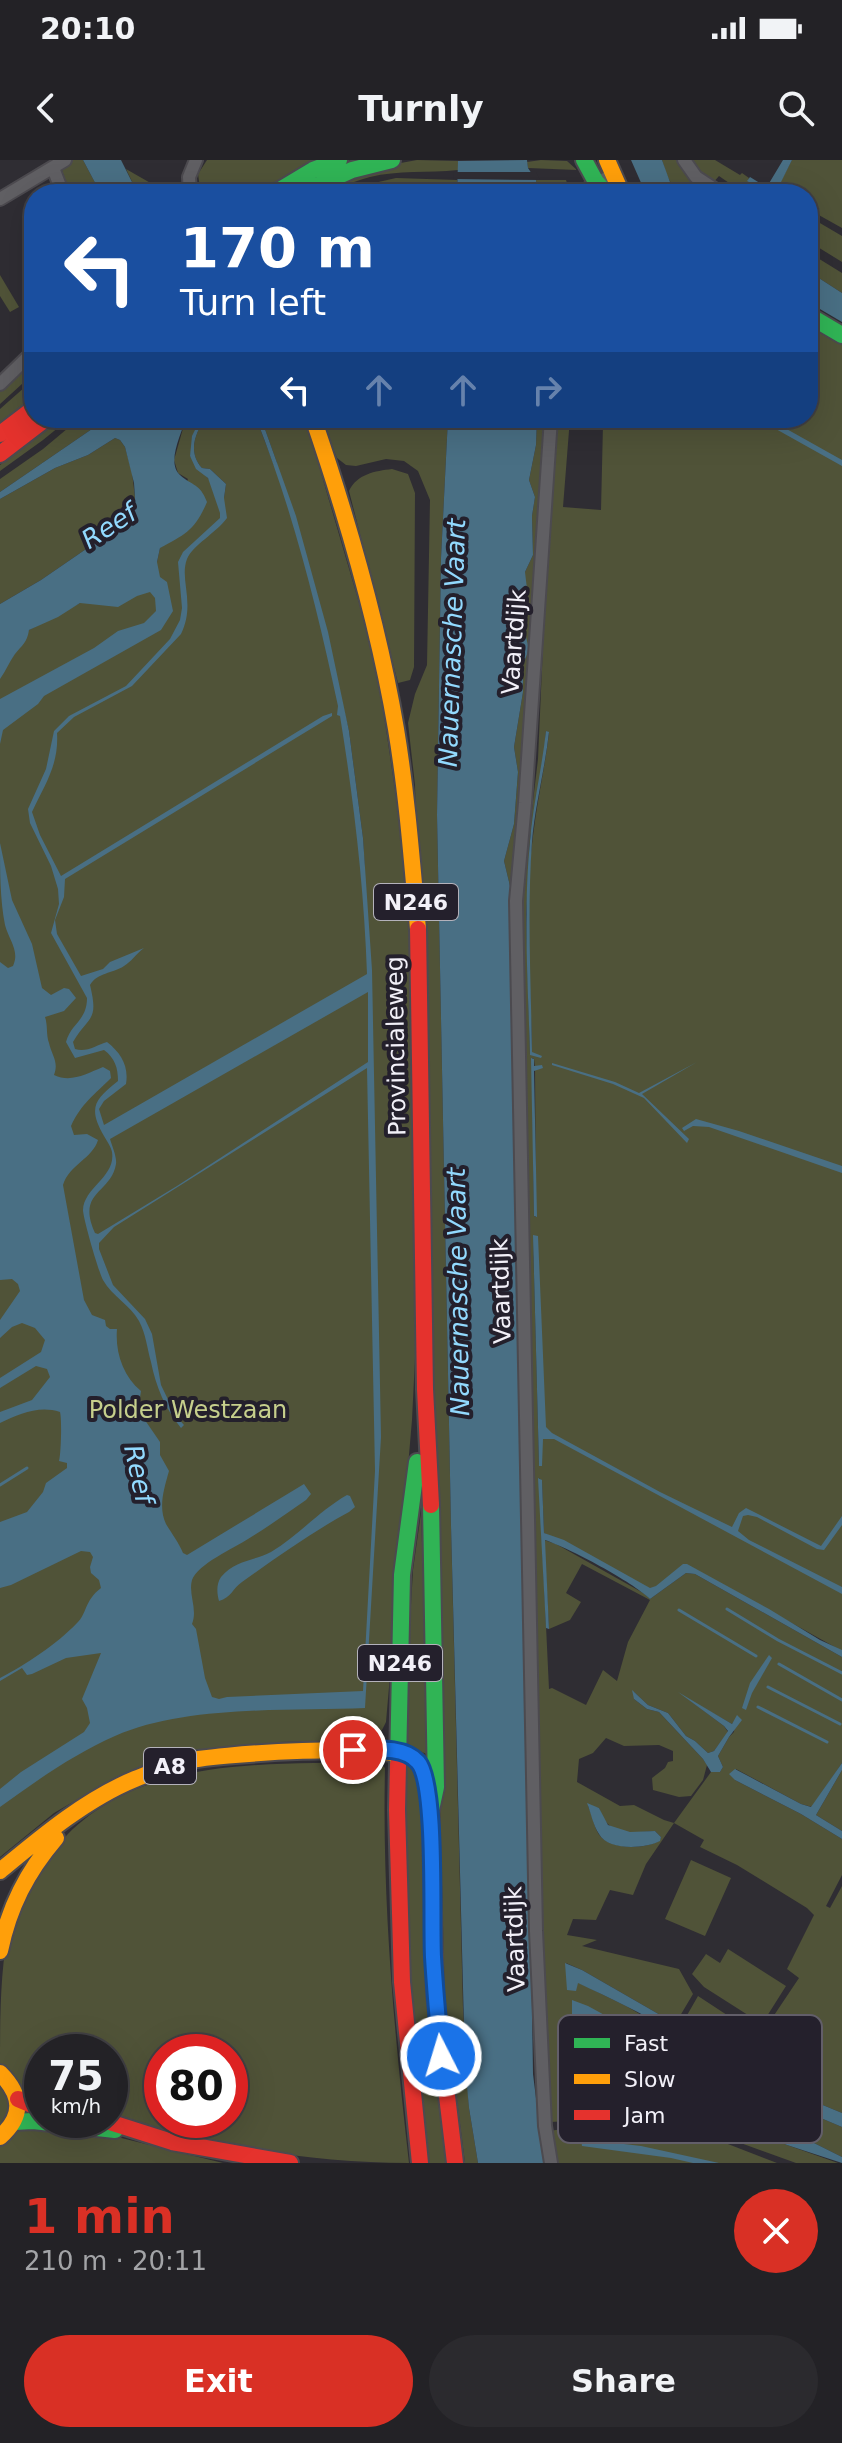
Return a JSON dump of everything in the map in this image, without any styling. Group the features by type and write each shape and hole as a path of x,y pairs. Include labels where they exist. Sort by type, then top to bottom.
{"main road":[{"path":"290,184 339,160"},
{"path":"320,184 344,173 392,160"},
{"path":"584,160 599,184"},
{"path":"818,321 842,335"},
{"path":"0,434 24,416"},
{"path":"0,454 34,428"},
{"name":"Provincialeweg","path":"316,428 370,602 396,729 418,933 425,1389 430,1473 436,1787 431,1810"},
{"name":"Provincialeweg","path":"399,1752 402,1575 414,1499 425,1389"},
{"path":"399,1752 417,1760 423,1769 431,1810 435,1995 455,2163"},
{"name":"A8","path":"0,1871 86,1805 134,1779 182,1762 238,1754 399,1752"},
{"name":"N246","path":"399,1752 397,1868 402,1982 420,2163"},
{"name":"A8","path":"0,1951 8,1913 21,1884 40,1856 86,1805"},
{"path":"0,2073 10,2082 18,2099 14,2122 0,2137"},
{"path":"18,2099 24,2102"},
{"path":"14,2122 33,2121 133,2132 208,2150 290,2163"},
{"path":"128,2130 133,2132"}],"street":[{"path":"189,184 196,160"},
{"path":"684,160 696,177 707,184"},
{"path":"25,184 59,164 62,184"},
{"path":"0,199 24,185"},
{"path":"0,384 24,361"},
{"name":"Vaartdijk","path":"550,428 516,901 536,1931 545,2126 551,2163"}],"green space":[{"path":"70,160 83,160 96,184 66,184 62,170"},
{"path":"207,160 324,160 284,184 199,184 198,174"},
{"path":"417,160 458,161 458,170 402,172 336,184 379,167"},
{"path":"662,160 679,160 700,184 672,184"},
{"path":"690,160 715,160 740,175 742,173 753,184 731,184 719,176 712,184"},
{"path":"792,160 842,160 842,228 818,215 818,184 779,184"},
{"path":"567,161 577,170 528,168 527,162"},
{"path":"126,169 152,184 133,184"},
{"path":"396,178 457,180 457,184 370,184"},
{"path":"536,180 566,180 567,184 536,184"},
{"path":"818,222 842,236 842,262 818,247"},
{"path":"818,258 842,273 842,293 818,277"},
{"path":"0,275 19,307 10,312 0,296"},
{"path":"818,330 842,343 842,1651 691,1567 656,1593 544,1533 542,1481 539,1478 549,1689 586,1705 603,1670 617,1681 628,1642 650,1600 582,1564 566,1593 581,1602 570,1620 549,1629 544,1540 650,1599 686,1573 695,1574 842,1657 842,1763 812,1807 736,1769 735,1780 842,1839 842,1875 826,1906 830,1908 842,1886 842,2113 822,2105 822,2015 774,2015 799,1978 787,1969 814,1915 737,1865 700,1847 704,1840 674,1823 646,1864 633,1895 610,1890 596,1920 573,1919 567,1935 597,1940 582,1946 679,1969 693,1994 681,2015 660,2015 566,1963 577,1982 641,2015 558,2015 558,2122 550,2122 538,1799 521,902 538,759 553,428 569,428 563,507 601,510 603,428 818,428","holes":["546,731 549,733 528,890 530,1055 526,915 530,838 543,768","532,1058 535,1067 534,1216","533,1236 542,1431 539,1465","634,1692 648,1705 668,1713 686,1736 708,1753 714,1751 728,1732 688,1699 732,1724 735,1720 734,1732 718,1756 723,1767 720,1772 711,1772 674,1823 634,1805 620,1806 577,1782 579,1759 593,1753 606,1738 624,1746 659,1745 673,1751 673,1761 652,1778 653,1790 679,1797 691,1796 703,1780 707,1765 703,1759 659,1712 647,1709 634,1699","588,1806 599,1808 613,1828 631,1832 655,1831 661,1837 659,1841 646,1846 614,1844 601,1837"]},
{"path":"24,370 24,382 0,404 0,392"},
{"path":"24,388 24,405 0,424 0,409"},
{"path":"49,428 58,428 0,471 0,465"},
{"path":"68,428 93,428 0,492 0,479"},
{"name":"Polder Westzaan","path":"183,428 198,428 190,456 224,498 226,484 210,469 202,468 195,456 194,443 200,428 260,428 274,465 277,463 265,428 308,428 376,661 408,878 418,1297 412,1420 386,1722 382,1730 368,1740 281,1742 85,1795 54,1813 0,1857 0,670 12,658 29,630 87,602 157,562 188,479 178,473 174,460","holes":["340,694 349,731 365,871"]},
{"path":"324,428 448,428 441,558 437,815 463,2009 469,2108 478,2163 465,2163 445,2006 415,785 408,723 427,665 430,500 418,471 404,461 386,459 356,466 346,465 337,458"},
{"path":"537,428 544,428 534,636 510,886 504,861 514,824 518,772 514,747 526,657 518,621 525,572 533,555 535,497 529,480"},
{"path":"115,438 125,447 135,498 124,523 0,604 0,499"},
{"path":"392,469 408,474 415,493 414,667 410,680 398,683 349,491 362,477"},
{"path":"421,1513 429,1755 403,1744 413,1570"},
{"path":"373,1762 385,1768 385,1867 390,1966 409,2163 295,2156 194,2138 248,2138 248,2034 144,2034 144,2126 128,2122 128,2034 24,2034 24,2095 0,2067 1,1993 10,1921 24,1894 63,1839 98,1809 133,1790 171,1778 252,1765"},
{"path":"405,1763 412,1768 422,1792 428,2023 446,2163 429,2163 410,1977"},
{"path":"842,1770 842,1831 816,1815"},
{"path":"691,1860 731,1878 705,1936 665,1919"},
{"path":"728,1949 786,1986 768,2015 748,2015 704,1987 692,1974 706,1954 720,1963"},
{"path":"698,1996 727,2015 687,2015"},
{"path":"0,2083 8,2104 0,2126"},
{"path":"822,2119 842,2127 842,2157 814,2143 822,2143"},
{"path":"24,2126 24,2138 121,2138 223,2163 0,2163 0,2142"},
{"path":"558,2130 558,2143 725,2143 777,2163 557,2163 549,2131"},
{"path":"741,2143 783,2143 838,2163 796,2163"}],"water":[{"path":"83,160 121,160 133,184 96,184"},
{"path":"527,160 536,184 457,184 458,161"},
{"path":"631,160 662,160 672,184 642,184"},
{"path":"783,160 792,160 780,184 769,184"},
{"path":"750,177 761,184 747,181"},
{"path":"818,277 842,293 842,322 818,308"},
{"path":"93,428 183,428 174,463 180,475 199,488 207,502 189,530 160,548 157,562 160,577 167,582 173,611 161,630 44,696 3,730 0,744 0,699 94,648 118,631 144,623 156,611 155,598 150,592 118,607 80,603 29,630 26,641 0,679 0,604 124,523 135,498 125,447 115,438 0,499 0,492"},
{"name":"Reef","path":"196,428 200,428 194,443 195,456 202,468 210,469 226,484 224,498 227,518 187,559 187,612 181,634 132,686 74,717 57,733 53,765 32,812 61,876 332,713 332,716 65,879 64,897 55,920 57,934 81,976 103,969 110,962 144,948 127,964 97,978 90,985 93,1012 73,1042 75,1049 83,1050 107,1042 120,1055 125,1066 126,1084 104,1101 99,1109 104,1125 367,974 358,845 340,716 337,715 330,669 303,560 260,428 265,428 296,516 328,632 349,731 363,838 372,970 381,1437 365,1708 205,1714 143,1726 85,1751 0,1807 0,1789 84,1732 90,1723 82,1699 101,1653 66,1658 27,1675 22,1668 0,1681 0,1678 40,1654 69,1631 101,1588 99,1580 91,1573 93,1557 90,1552 81,1551 0,1588 0,1522 27,1512 43,1492 46,1483 67,1468 67,1463 59,1461 60,1412 37,1410 0,1423 0,1412 32,1400 50,1377 47,1369 36,1366 0,1388 0,1378 41,1352 45,1340 35,1328 22,1323 0,1338 0,1320 20,1291 12,1279 0,1280 0,962 8,968 13,966 15,955 3,915 0,843 12,900 32,944 42,988 51,995 64,988 69,989 76,998 64,1011 45,1017 55,1063 54,1075 72,1078 103,1067 110,1071 111,1078 84,1105 71,1126 74,1135 87,1134 98,1140 91,1152 70,1172 63,1185 84,1300 92,1315 105,1320 110,1329 117,1329 117,1346 122,1363 129,1378 141,1391 138,1410 160,1442 160,1455 169,1471 162,1505 166,1524 187,1555 304,1484 311,1494 270,1525 209,1562 192,1580 192,1624 196,1629 205,1678 212,1697 363,1691 375,1471 367,1068 114,1227 99,1243 113,1285 145,1319 152,1334 161,1385 176,1416 184,1425 181,1428 158,1389 139,1321 103,1280 83,1210 89,1195 112,1161 111,1148 95,1111 99,1099 118,1081 117,1072 113,1060 104,1050 75,1058 66,1042 82,1017 87,998 51,933 59,904 58,889 51,866 30,823 28,809 46,769 54,731 69,716 126,686 170,639 180,620 182,608 178,562 183,552 220,518 208,478 196,469 190,456 192,436","holes":["368,992 368,1062 177,1186 95,1233 90,1219 92,1201 108,1182 116,1164 110,1139"]},
{"name":"Nauernasche Vaart","path":"448,428 537,428 529,480 535,497 533,555 525,572 527,589 518,621 529,649 523,665 523,692 514,747 518,772 514,824 504,861 510,886 520,1292 519,1425 525,1552 533,2074 544,2163 478,2163 465,2064 437,815 441,558"},
{"path":"774,428 785,428 842,460 842,466"},
{"path":"546,731 549,732 533,828 530,894 532,1052 541,1058 530,1055 527,894 531,827"},
{"path":"531,1058 534,1059 534,1066 542,1065 543,1068 534,1071 537,1217 534,1216"},
{"path":"697,1062 642,1094 689,1139 687,1143 644,1098 613,1084 552,1065 615,1082 639,1093"},
{"path":"696,1119 842,1166 842,1173 709,1127 693,1126 684,1131 682,1128"},
{"path":"533,1235 538,1236 546,1427 660,1492 732,1527 739,1513 746,1508 821,1546 842,1516 842,1525 824,1550 748,1515 743,1516 738,1531 749,1540 842,1587 842,1594 554,1439 543,1439 542,1466 539,1466"},
{"path":"538,1478 542,1480 544,1533 564,1540 650,1588 687,1564 842,1650 842,1657 695,1574 686,1573 650,1599 600,1566 545,1540 549,1629 546,1628"},
{"path":"347,1495 355,1507 349,1512 281,1554 219,1601 218,1583 226,1571 271,1552"},
{"path":"769,1655 772,1658 746,1710 742,1708 750,1683"},
{"path":"632,1690 648,1705 668,1713 686,1736 708,1753 714,1751 728,1731 678,1692 732,1724 737,1715 742,1720 718,1756 723,1767 720,1772 711,1772 703,1759 659,1712 647,1709 634,1699"},
{"path":"842,1763 842,1770 816,1815 842,1831 842,1839 729,1774 735,1769 811,1807"},
{"path":"587,1803 599,1808 608,1825 630,1832 655,1831 661,1837 660,1841 636,1847 618,1846 604,1840"},
{"path":"565,1963 660,2015 642,2015 578,1983 576,1991 567,1990"},
{"path":"572,2000 604,2015 579,2015 572,2015"},
{"path":"822,2105 842,2113 842,2127 822,2119"},
{"path":"582,2143 641,2146 719,2163 693,2163 582,2146"},
{"path":"783,2143 814,2143 842,2157 842,2163"}],"pier":[{"path":"454,172 536,172 540,180 453,179"}],"waterway":[{"path":"0,1485 27,1468"},
{"path":"727,1609 842,1673"},
{"path":"679,1610 756,1656"},
{"path":"779,1664 842,1700"},
{"path":"768,1687 840,1724"},
{"path":"758,1707 827,1742"}],"traffic: fast":[{"path":"290,184 339,160"},
{"path":"321,184 352,170 392,160"},
{"path":"584,160 598,184"},
{"path":"818,321 842,335"},
{"path":"398,1764 402,1575 417,1462"},
{"path":"431,1505 436,1787 431,1810"},
{"path":"14,2122 24,2121"}],"traffic: slow":[{"path":"607,160 618,184"},
{"path":"316,428 361,572 389,689 403,779 418,929"},
{"path":"0,1871 64,1820 117,1787 181,1762 228,1756 341,1750 401,1754 416,1760 424,1773 431,1830"},
{"path":"0,1951 20,1891 56,1838"},
{"path":"0,2073 13,2089 17,2105 13,2121 0,2137"}],"traffic: jam":[{"path":"0,434 24,416"},
{"path":"0,454 34,428"},
{"path":"418,929 425,1389 431,1505"},
{"path":"398,1764 402,1982 420,2163"},
{"path":"431,1830 435,1995 455,2163"},
{"path":"18,2099 24,2102"},
{"path":"128,2128 172,2142 290,2163"}],"route":[{"path":"353,1750 404,1753 417,1760 423,1769 431,1810 433,1955 441,2056"}]}
